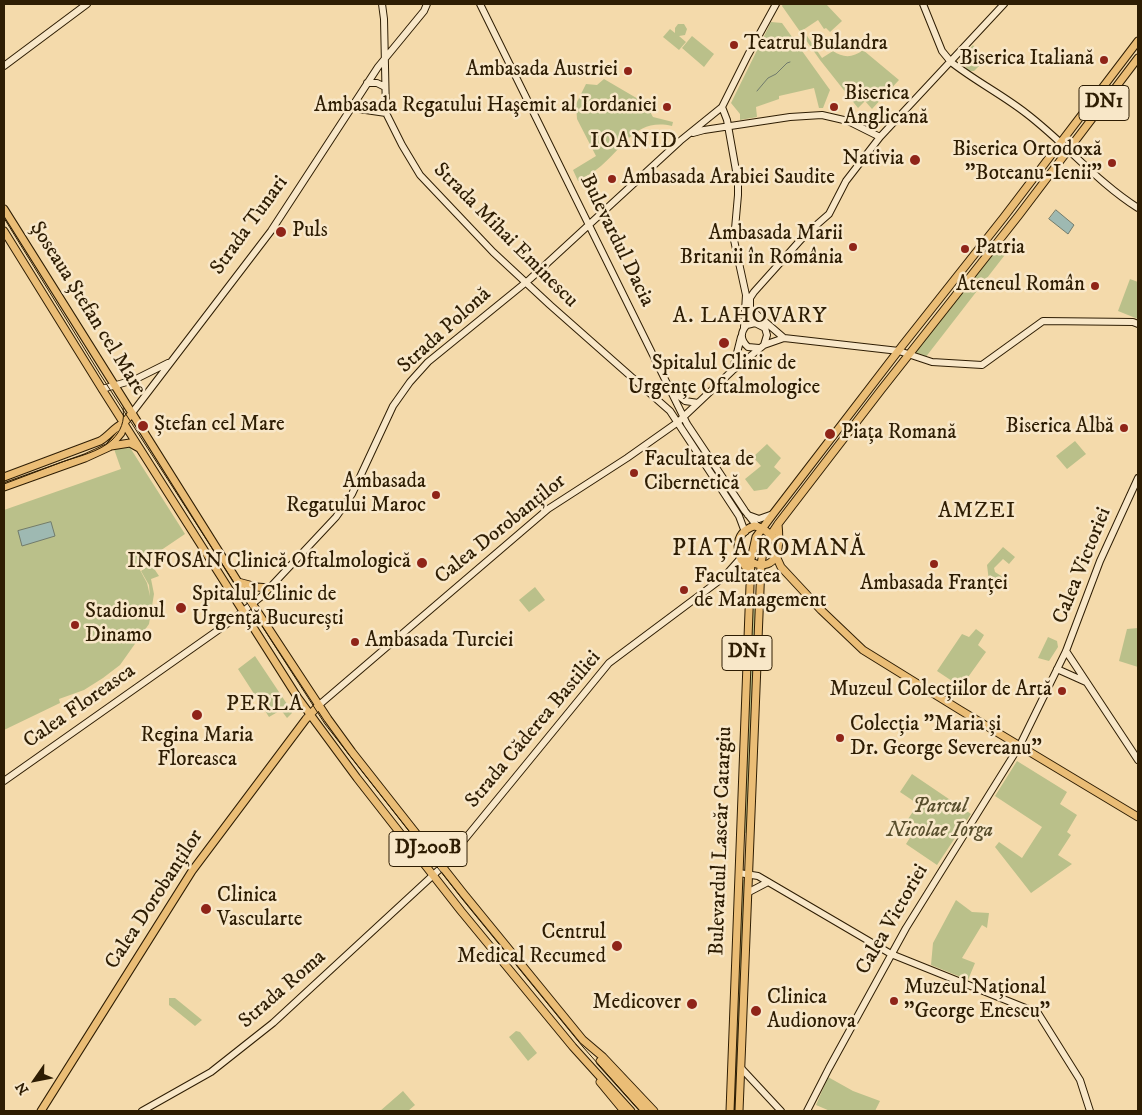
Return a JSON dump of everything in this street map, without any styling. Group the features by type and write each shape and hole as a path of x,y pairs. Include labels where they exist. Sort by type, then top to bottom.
{"main road":[{"name":"DN1","path":"750,572 753,545 760,527 773,514 1138,43"},
{"name":"DN1","path":"764,564 764,545 778,524 1138,58"},
{"name":"Șoseaua Ștefan cel Mare","path":"4,210 238,582 248,608 310,714"},
{"name":"Șoseaua Ștefan cel Mare","path":"4,230 102,390 140,448 248,608 319,705"},
{"name":"Strada Tunari","path":"124,423 132,413"},
{"path":"109,447 121,433 124,423"},
{"path":"4,477 96,443 108,436 117,426 124,423"},
{"path":"4,487 85,458 109,447 130,442 140,448"},
{"path":"764,564 777,552 778,524"},
{"path":"750,572 740,559 738,549 740,540 744,532 752,526 760,527"},
{"name":"Bulevardul Dacia","path":"760,527 770,535"},
{"path":"770,535 781,567"},
{"path":"740,540 741,552 751,563 776,564 781,567 820,609 863,650 1138,816"},
{"name":"Bulevardul Lascăr Catargiu","path":"740,1111 761,584 764,564"},
{"name":"Bulevardul Lascăr Catargiu","path":"730,1111 750,572"},
{"path":"238,582 269,588"},
{"name":"Calea Dorobanților","path":"41,1111 197,864 310,714 319,705"},
{"name":"DJ200B","path":"319,705 352,752 442,867 583,1040 654,1111"},
{"name":"DJ200B","path":"310,714 433,876 579,1053 624,1111"},
{"path":"583,1040 645,1111"},
{"path":"599,1078 631,1111"}],"street":[{"path":"4,66 87,4"},
{"name":"Strada Mihai Eminescu","path":"382,4 386,113 420,175 461,220 525,282 670,411 678,422"},
{"name":"Strada Tunari","path":"132,413 271,231 385,57 424,11 427,4"},
{"name":"Bulevardul Dacia","path":"480,4 684,417 698,442 747,514 760,527"},
{"path":"762,346 767,335 748,307 734,245 738,187 726,115 722,107 776,4"},
{"path":"923,4 942,51 951,62 1024,111 1069,149 1110,188 1138,208"},
{"path":"732,371 749,301 754,292 805,235 829,214 850,174 880,137 1004,4"},
{"path":"367,84 375,82 385,88"},
{"name":"Strada Polonă","path":"248,608 336,517 347,503 386,420 410,382 428,362 525,282 687,135 722,107"},
{"path":"352,108 386,113"},
{"path":"687,135 700,130 790,117 822,115 848,121 880,137"},
{"path":"745,291 754,292"},
{"path":"748,307 784,338"},
{"path":"741,336 748,347 752,348 784,338 898,351 932,362 982,365 1043,321 1088,320 1134,322 1138,324"},
{"path":"744,327 751,323 759,324"},
{"name":"Calea Dorobanților","path":"319,705 548,509 678,422 732,371 762,346"},
{"name":"Strada Tunari","path":"102,390 138,379 172,361"},
{"path":"668,386 681,398 689,402 698,403"},
{"path":"678,422 739,516 744,532"},
{"name":"Calea Victoriei","path":"807,1111 891,954 940,871 1020,745 1066,651 1100,561 1138,478"},
{"path":"747,514 759,519 773,514"},
{"name":"Strada Căderea Bastiliei","path":"433,876 609,664 724,578 740,559"},
{"name":"Calea Floreasca","path":"4,781 248,608"},
{"path":"1066,651 1138,760"},
{"path":"1058,668 1087,682"},
{"path":"739,873 758,876 891,954 1036,1012 1080,1080 1090,1111"},
{"name":"Strada Roma","path":"142,1111 211,1072 265,1029 433,876"},
{"path":"749,892 768,882"},
{"path":"741,1068 780,1111"}],"green space":[{"path":"783,4 826,4 842,21 830,32 826,28 824,29 818,20 803,30 822,58 833,51 840,55 848,56 856,55 863,50 899,80 872,109 865,101 858,108 820,60 782,6"},
{"path":"771,22 782,23 830,90 823,108 819,108 814,88 779,96 779,99 756,107 757,117 740,120 740,114 731,103"},
{"path":"678,24 684,24 687,29 685,35 679,36 686,42 679,50 663,37 670,29 675,33 675,28"},
{"path":"692,36 714,54 704,67 682,48"},
{"path":"973,45 984,61 974,71 967,71 963,55"},
{"path":"604,79 645,103 653,117 673,122 672,126 649,126 640,130 601,166 578,181 573,170 596,156 577,119 576,104 586,84 597,85"},
{"path":"1001,242 1011,247 925,358 915,353"},
{"path":"1130,279 1138,282 1138,319 1118,311"},
{"path":"1075,441 1086,454 1067,469 1056,456"},
{"path":"767,444 781,458 774,467 781,473 767,489 754,491 745,479 761,466 753,457"},
{"path":"124,445 129,446 185,534 148,559 140,570 147,583 150,596 149,585 141,571 151,564 159,576 151,579 154,594 149,624 120,665 103,678 84,690 59,699 60,703 4,730 4,510 121,469 114,449"},
{"path":"1003,547 1015,557 1009,564 1003,559 994,568 995,572 1009,581 1002,591 989,581 987,565"},
{"path":"535,587 545,600 529,612 519,600"},
{"path":"752,601 756,602 748,833 744,833"},
{"path":"1138,628 1138,667 1119,661 1127,629"},
{"path":"976,629 984,635 978,645 986,652 961,687 937,671 962,634 969,637"},
{"path":"1048,637 1057,641 1058,647 1049,661 1038,658"},
{"path":"255,656 291,710 292,713 287,718 281,710 269,717 238,669"},
{"path":"1017,761 1067,792 1060,804 1077,815 1067,832 1071,835 1058,855 1072,864 1031,893 995,847 999,842 1022,858 1042,827 995,796"},
{"name":"Parcul Nicolae Iorga","path":"912,774 971,814 937,865 906,844 918,825 908,819 918,804 900,792"},
{"path":"743,880 746,880 736,1111 733,1111"},
{"path":"956,900 972,912 989,913 987,928 982,925 962,958 975,963 968,980 931,965 933,943"},
{"path":"169,998 175,998 202,1020 195,1026 169,1005"},
{"path":"516,1031 520,1032 537,1053 528,1061 509,1037"},
{"path":"828,1077 853,1091 880,1101 875,1111 830,1111 816,1105"},
{"path":"403,1091 415,1105 408,1111 380,1111"}],"water":[{"path":"1056,210 1074,225 1068,234 1049,219"},
{"path":"51,522 55,536 22,546 18,531"}],"waterway":[{"path":"757,91 768,78 790,62"}],"tram line":[{"path":"4,218 100,374 325,724 463,900 583,1047 640,1111"},
{"path":"4,484 101,448 112,440 120,429 123,421 123,408"}],"place":[{"name":"Teatrul Bulandra","path":"734,45"},
{"name":"Biserica Italiană","path":"1104,60"},
{"name":"Ambasada Austriei","path":"628,71"},
{"name":"Ambasada Regatului Haşemit al Iordaniei","path":"667,107"},
{"name":"Biserica Anglicană","path":"834,107"},
{"name":"Nativia","path":"915,160"},
{"name":"Biserica Ortodoxă \"Boteanu-Ienii\"","path":"1112,163"},
{"name":"Ambasada Arabiei Saudite","path":"612,179"},
{"name":"Puls","path":"281,232"},
{"name":"Ambasada Marii Britanii în România","path":"853,247"},
{"name":"Patria","path":"965,249"},
{"name":"Ateneul Român","path":"1095,286"},
{"name":"Spitalul Clinic de Urgențe Oftalmologice","path":"724,343"},
{"name":"Ștefan cel Mare","path":"143,426"},
{"name":"Biserica Albă","path":"1124,428"},
{"name":"Piața Romană","path":"830,434"},
{"name":"Facultatea de Cibernetică","path":"634,473"},
{"name":"Ambasada Regatului Maroc","path":"436,495"},
{"name":"INFOSAN Clinică Oftalmologică","path":"422,563"},
{"name":"Ambasada Franței","path":"934,564"},
{"name":"Facultatea de Management","path":"684,590"},
{"name":"Spitalul Clinic de Urgență București","path":"181,608"},
{"name":"Stadionul Dinamo","path":"75,625"},
{"name":"Ambasada Turciei","path":"355,642"},
{"name":"Muzeul Colecțiilor de Artă","path":"1062,691"},
{"name":"Regina Maria Floreasca","path":"197,715"},
{"name":"Colecția \"Maria și Dr. George Severeanu\"","path":"840,738"},
{"name":"Clinica Vascularte","path":"206,909"},
{"name":"Centrul Medical Recumed","path":"617,946"},
{"name":"Muzeul Național \"George Enescu\"","path":"894,1001"},
{"name":"Medicover","path":"692,1004"},
{"name":"Clinica Audionova","path":"756,1011"}],"district":[{"name":"IOANID","path":"634,142"},
{"name":"A. LAHOVARY","path":"750,317"},
{"name":"AMZEI","path":"977,512"},
{"name":"PIAȚA ROMANĂ","path":"769,550"},
{"name":"PERLA","path":"265,705"}]}
